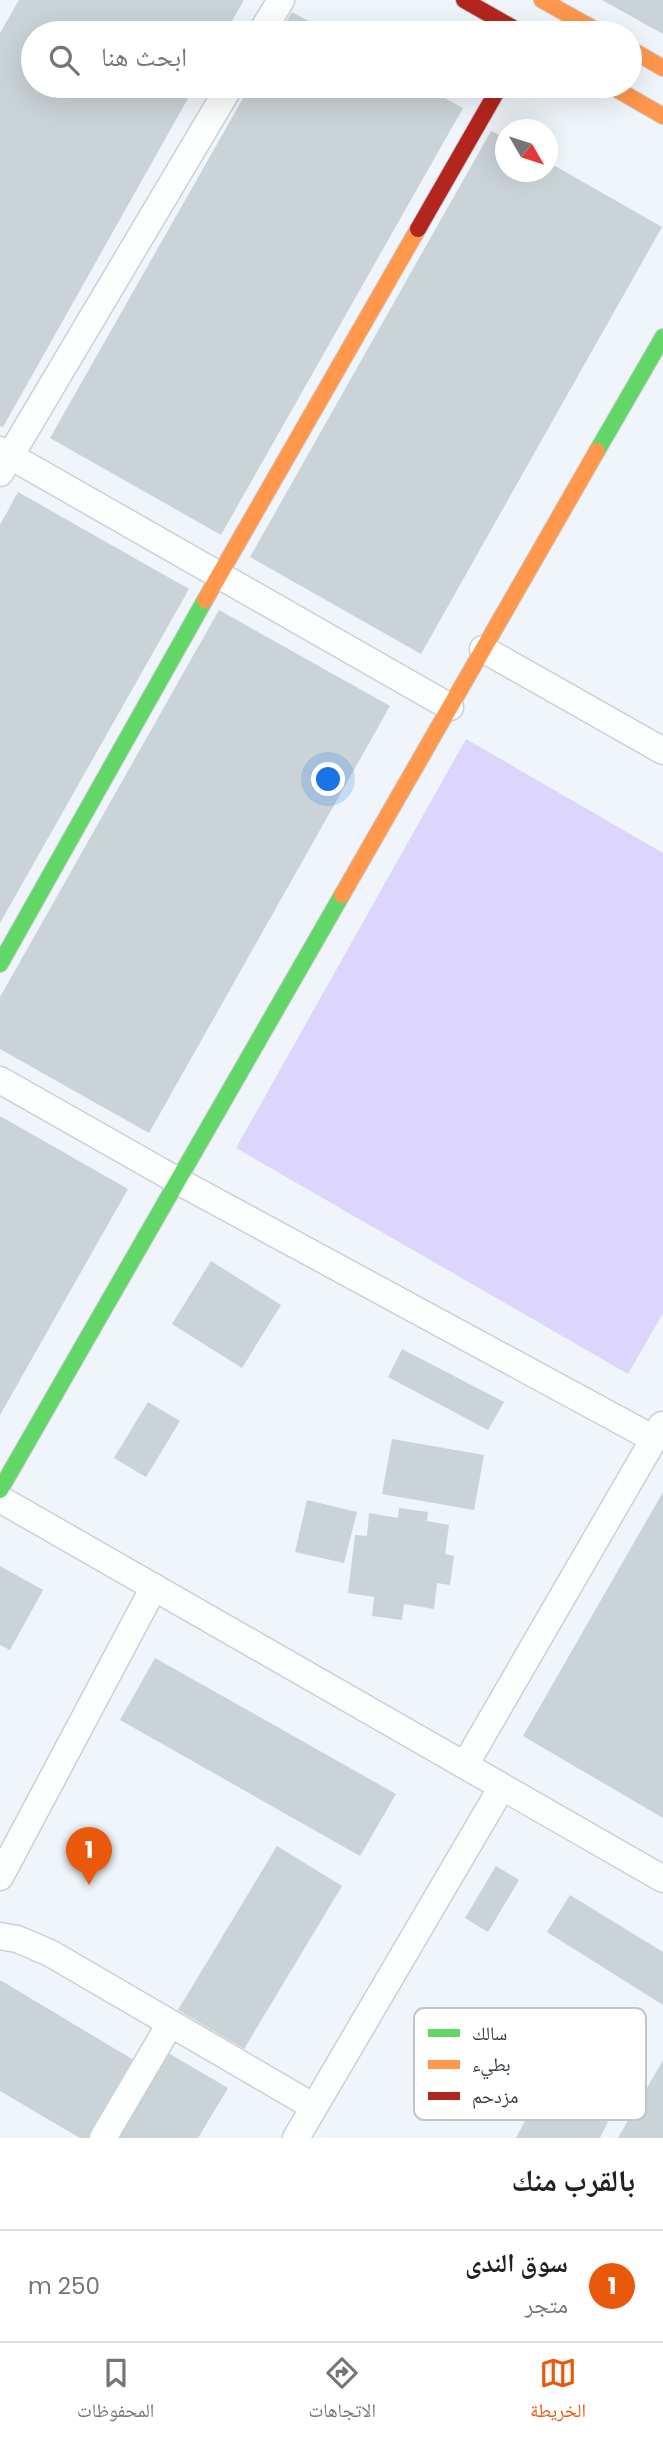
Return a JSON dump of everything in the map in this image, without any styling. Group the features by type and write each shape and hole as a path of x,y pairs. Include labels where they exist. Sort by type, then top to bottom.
{"street":[{"path":"268,21 281,0"},
{"path":"464,0 501,21"},
{"path":"551,2 582,21"},
{"path":"642,57 663,68"},
{"path":"223,98 3,460 219,575 450,707"},
{"path":"0,964 219,575 493,98"},
{"path":"632,98 663,116"},
{"path":"0,1490 663,337"},
{"path":"483,649 663,751"},
{"path":"0,1080 178,1181 659,1431 465,1765"},
{"path":"0,1499 663,1879"},
{"path":"0,1877 155,1587"},
{"path":"296,2138 502,1787"},
{"path":"0,1936 16,1939 50,1953 314,2107"},
{"path":"103,2138 170,2024"}],"shaded area":[{"path":"466,739 663,853 663,1313 628,1374 236,1148"}],"building":[{"path":"19,0 244,0 232,21 21,21 21,98 188,98 3,427 0,426 0,33"},
{"path":"602,0 663,0 663,34"},
{"path":"292,12 308,21 286,21"},
{"path":"243,98 445,98 463,108 221,535 50,438"},
{"path":"491,131 495,133 495,182 558,182 558,168 662,227 421,654 250,557"},
{"path":"18,492 189,589 0,923 0,525"},
{"path":"219,610 390,706 149,1133 0,1049 0,997"},
{"path":"0,1116 128,1189 0,1415"},
{"path":"211,1261 281,1305 242,1368 172,1324"},
{"path":"402,1349 504,1402 488,1430 388,1377"},
{"path":"148,1402 180,1421 146,1477 114,1458"},
{"path":"392,1439 484,1455 474,1510 382,1494"},
{"path":"663,1492 663,1818 523,1736"},
{"path":"307,1500 357,1512 344,1563 295,1552"},
{"path":"399,1508 428,1512 427,1521 449,1525 445,1554 454,1556 450,1585 437,1583 434,1609 404,1604 402,1620 372,1616 374,1597 348,1593 355,1535 367,1536 369,1513 398,1518"},
{"path":"0,1566 43,1590 10,1650 0,1645"},
{"path":"155,1658 396,1794 360,1856 120,1720"},
{"path":"277,1846 342,1886 244,2049 178,2010"},
{"path":"496,1866 519,1880 488,1932 465,1918"},
{"path":"570,1895 663,1952 663,2005 547,1932"},
{"path":"0,1980 137,2062 91,2138 80,2138 0,2091"},
{"path":"163,2050 228,2088 198,2138 111,2138"},
{"path":"663,2060 663,2138 618,2138 628,2120 646,2120 646,2089"},
{"path":"525,2120 608,2122 600,2138 516,2138"}],"traffic: fast":[{"path":"597,451 663,337"},
{"path":"0,964 205,600"},
{"path":"0,1490 342,895"}],"traffic: slow":[{"path":"542,0 580,21"},
{"path":"642,56 663,68"},
{"path":"632,98 663,116"},
{"path":"205,600 418,229"},
{"path":"342,895 597,451"}],"traffic: jam":[{"path":"464,0 501,21"},
{"path":"418,229 493,98"}],"place":[{"name":"سوق الندى","path":"89,1885"}]}
